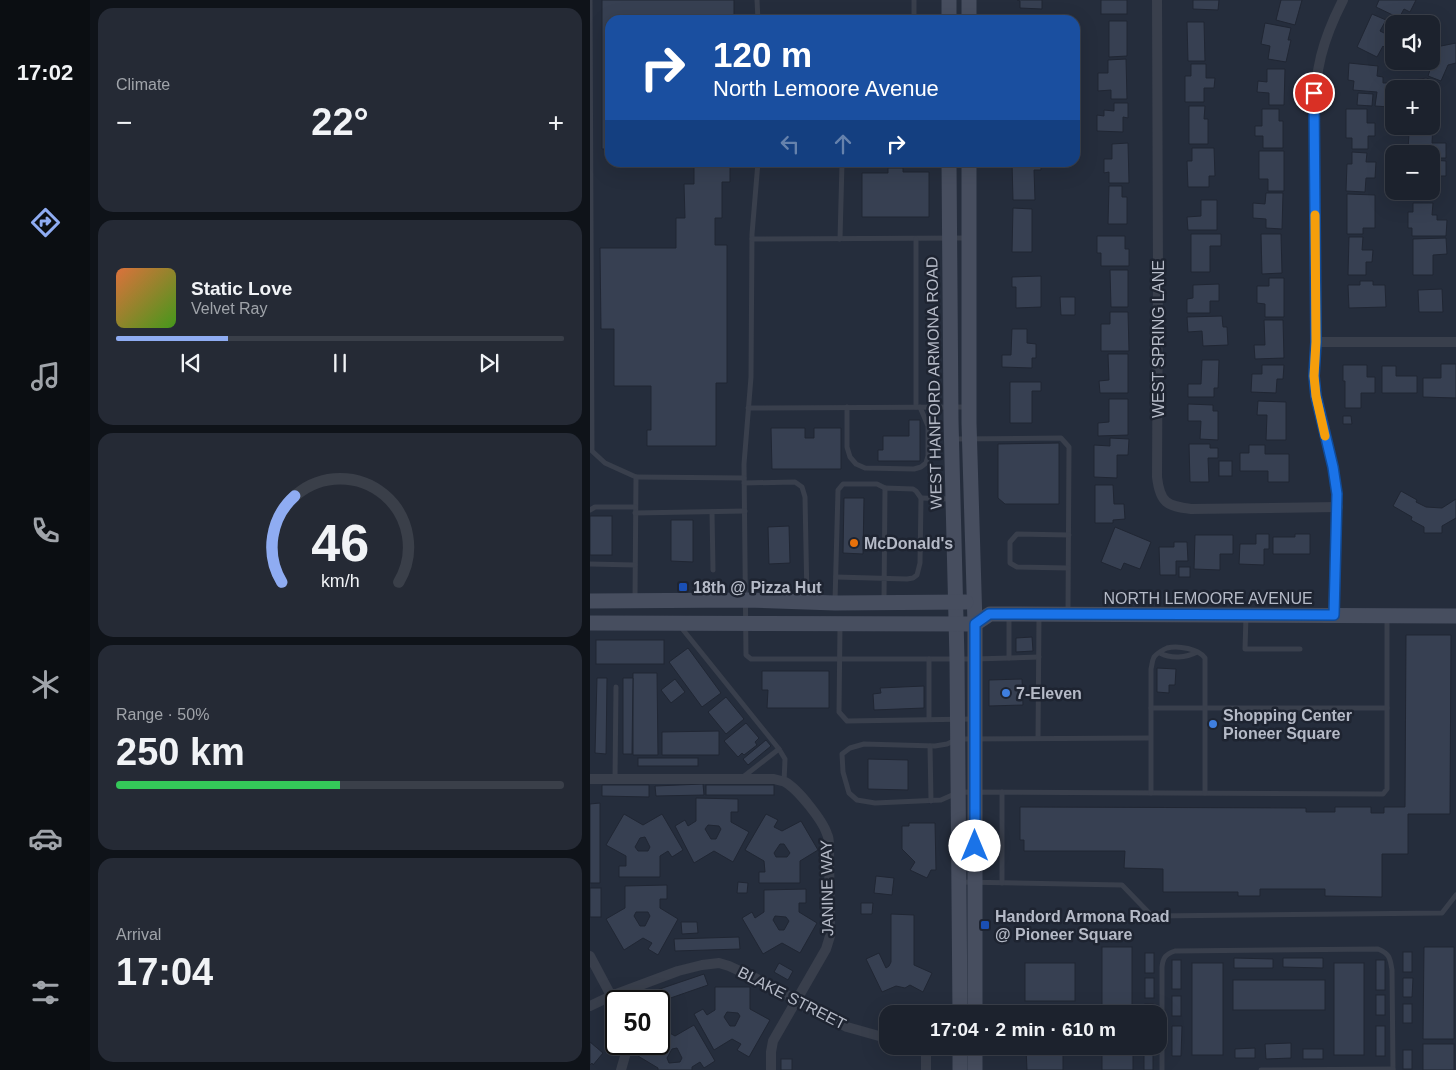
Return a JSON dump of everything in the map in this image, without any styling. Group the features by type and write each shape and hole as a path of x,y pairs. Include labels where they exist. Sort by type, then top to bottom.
{"main road":[{"path":"949,0 949,15"},
{"path":"969,0 969,15"},
{"name":"WEST HANFORD ARMONA ROAD","path":"949,167 951,439 957,629 959,792 967,882"},
{"path":"960,1005 967,882 975,792 975,624 970,438 969,167"},
{"path":"953,499 972,500"},
{"path":"590,601 746,600 806,603 956,603 974,597"},
{"path":"590,623 840,623 957,629 975,624 990,614 974,597"},
{"path":"806,603 807,623"},
{"name":"NORTH LEMOORE AVENUE","path":"990,614 1456,616"},
{"path":"967,882 974,1005"},
{"path":"960,1055 960,1070"},
{"path":"975,1055 975,1070"}],"street":[{"name":"WEST SPRING LANE","path":"1157,0 1158,487 1164,500 1169,504 1175,507 1191,509 1338,507"},
{"path":"1334,615 1337,494 1333,467 1316,396 1314,376 1316,342 1314,93 1319,58 1343,0"},
{"path":"1316,342 1456,342"},
{"path":"590,779 774,779 784,782"},
{"name":"JANINE WAY","path":"771,1070 771,1052 774,1041 826,949 830,936 829,846 827,834 823,824 803,798 784,782"},
{"path":"590,956 608,990"},
{"name":"BLAKE STREET","path":"627,990 678,971 702,965 719,964 729,966 755,978 846,1027 879,1036"},
{"name":"BLAKE STREET","path":"590,1006 605,999"},
{"path":"621,1070 625,1055"},
{"path":"926,1055 926,1070"}],"lane":[{"path":"590,0 592,451 605,463 636,477 795,482 802,487 805,497 806,603"},
{"path":"757,0 758,15"},
{"path":"914,0 914,15"},
{"path":"758,167 752,240 751,377 744,464 746,655 751,659 975,659 1039,657"},
{"path":"840,239 842,167"},
{"path":"752,240 970,238"},
{"path":"847,407 847,447 850,457 856,464 864,468 914,469 922,467 926,462 928,456 928,426 918,407 916,239"},
{"path":"748,408 970,407"},
{"path":"951,439 1061,438 1069,447 1068,614"},
{"path":"635,601 636,477"},
{"path":"835,603 838,490 843,484 877,484 884,488 913,489 916,491 921,498 920,563 918,572 913,578 836,577"},
{"path":"884,488 884,603"},
{"path":"921,498 953,499"},
{"path":"590,510 595,507 636,510 745,511"},
{"path":"712,512 713,570"},
{"path":"1068,568 1017,568 1010,564 1010,542 1017,534 1069,535"},
{"path":"590,564 635,565"},
{"path":"1009,614 1009,658"},
{"path":"1038,738 1039,614"},
{"path":"1246,615 1245,649 1300,649"},
{"path":"1150,738 958,739 947,744 930,746 864,744 850,748 842,754 843,772 849,793 857,800 874,803 941,800 959,792 1383,794 1387,789 1387,616"},
{"path":"678,623 779,749 785,759 784,782"},
{"path":"840,623 839,712 847,721 975,719"},
{"path":"1151,793 1151,669 1153,660 1155,656 1166,648 1189,648 1203,655 1206,662 1206,793"},
{"path":"1160,653 1166,656 1189,656 1197,652"},
{"path":"929,659 929,719"},
{"path":"615,779 616,687"},
{"path":"1151,708 1387,708"},
{"path":"930,746 931,801"},
{"path":"740,779 779,749"},
{"path":"1002,792 1002,883"},
{"path":"967,882 1122,885 1152,916 1442,913 1456,895"},
{"path":"1162,1070 1162,967 1163,960 1167,954 1175,951 1378,949 1386,952 1390,959 1392,970 1393,1069 1261,1070"}],"building":[{"path":"602,0 734,0 734,15 605,15 605,149 602,149"},
{"path":"1017,0 1042,0 1042,9 1020,8 1020,1"},
{"path":"1101,0 1127,0 1127,14 1101,14"},
{"path":"1193,0 1219,0 1218,10 1193,9"},
{"path":"1281,0 1302,0 1295,25 1276,20"},
{"path":"1379,0 1416,0 1410,12 1404,9 1401,15 1393,15 1376,7"},
{"path":"1372,14 1385,20 1380,31 1385,34 1385,45 1377,57 1357,47"},
{"path":"1109,21 1127,21 1127,56 1109,57"},
{"path":"1187,22 1204,22 1205,61 1188,61"},
{"path":"1265,23 1291,28 1288,40 1291,40 1286,62 1268,59 1270,46 1261,44"},
{"path":"1456,43 1456,63 1448,65 1441,81 1428,76 1430,70 1440,70 1440,46"},
{"path":"1126,59 1127,99 1111,99 1111,90 1098,91 1098,73 1108,73 1108,60"},
{"path":"1349,63 1378,66 1377,76 1383,77 1383,83 1385,83 1385,107 1375,106 1377,92 1353,90 1354,81 1348,80"},
{"path":"1191,64 1206,64 1206,78 1215,78 1214,88 1204,88 1204,102 1185,102 1185,76 1191,76"},
{"path":"1267,69 1285,69 1284,105 1269,105 1269,93 1257,92 1258,81 1267,82"},
{"path":"1426,78 1432,80 1414,80"},
{"path":"1358,93 1373,94 1372,106 1357,105"},
{"path":"1114,103 1128,103 1128,118 1123,117 1123,132 1097,131 1097,115 1104,116 1104,110 1114,111"},
{"path":"1189,106 1205,106 1204,119 1208,119 1208,144 1189,144"},
{"path":"1262,109 1279,109 1279,121 1283,121 1283,148 1263,148 1263,136 1255,136 1255,126 1262,126"},
{"path":"1346,109 1367,109 1367,123 1375,123 1375,136 1368,136 1368,149 1352,149 1352,138 1346,138"},
{"path":"1409,135 1432,135 1432,143 1446,143 1446,158 1440,158 1440,145 1408,145"},
{"path":"1128,143 1129,183 1109,183 1109,172 1104,173 1104,159 1112,159 1112,144"},
{"path":"1192,148 1214,148 1215,176 1209,176 1209,187 1188,187 1187,161 1192,161"},
{"path":"1259,151 1284,151 1284,191 1268,191 1268,179 1259,179"},
{"path":"1352,152 1367,153 1366,162 1376,162 1375,178 1366,178 1365,192 1346,191 1347,164 1352,164"},
{"path":"1440,161 1446,161 1446,176 1440,176"},
{"path":"694,167 730,167 730,182 722,182 722,218 715,218 715,245 727,245 727,383 716,383 716,446 647,446 647,430 651,430 651,386 614,386 614,329 601,329 600,248 676,248 676,218 685,218 684,184 694,184"},
{"path":"1012,167 1041,167 1041,170 1034,170 1035,200 1013,200"},
{"path":"888,168 903,168 903,172 929,172 929,217 862,217 862,173 888,173"},
{"path":"1109,186 1122,186 1122,197 1127,197 1127,224 1108,224"},
{"path":"1266,193 1283,193 1282,229 1266,228 1266,219 1253,218 1253,203 1265,204"},
{"path":"1347,194 1375,195 1375,228 1363,228 1363,234 1347,234"},
{"path":"1201,200 1217,200 1217,230 1188,230 1187,217 1201,216"},
{"path":"1413,203 1433,203 1432,215 1437,215 1437,220 1447,220 1446,236 1412,236 1412,228 1408,228 1408,212 1413,212"},
{"path":"1013,208 1032,209 1032,252 1012,252"},
{"path":"1191,234 1221,234 1221,246 1210,246 1210,272 1191,272"},
{"path":"1261,234 1281,234 1282,273 1262,274"},
{"path":"1097,236 1125,236 1125,249 1129,249 1129,266 1101,266 1101,253 1097,253"},
{"path":"1349,237 1363,237 1362,250 1373,250 1372,262 1366,262 1366,275 1348,275"},
{"path":"1446,238 1447,254 1433,255 1433,275 1413,275 1413,239"},
{"path":"1110,270 1128,270 1128,307 1111,307"},
{"path":"1041,276 1041,307 1016,308 1016,287 1012,287 1012,277"},
{"path":"1269,278 1284,278 1284,317 1265,317 1265,304 1257,303 1257,286 1269,286"},
{"path":"1360,281 1373,281 1373,285 1385,285 1386,307 1349,308 1348,285 1360,285"},
{"path":"1219,284 1219,301 1210,301 1210,313 1187,313 1187,299 1193,298 1193,285"},
{"path":"1442,289 1443,312 1419,312 1418,290"},
{"path":"1060,297 1075,297 1075,315 1061,315"},
{"path":"1110,312 1128,312 1129,351 1101,351 1101,324 1110,324"},
{"path":"1222,316 1223,327 1227,327 1228,345 1203,346 1202,331 1188,332 1187,317"},
{"path":"1264,320 1283,320 1284,358 1255,359 1254,345 1265,345"},
{"path":"1012,329 1027,329 1027,343 1036,344 1036,358 1032,358 1032,368 1002,367 1002,355 1011,355"},
{"path":"1108,354 1128,354 1128,393 1100,393 1099,381 1109,380"},
{"path":"1202,360 1219,360 1218,388 1214,388 1214,397 1188,397 1188,384 1201,384"},
{"path":"1441,364 1456,364 1456,398 1423,397 1423,378 1441,378"},
{"path":"1262,365 1284,365 1283,379 1277,379 1276,393 1251,392 1252,374 1262,374"},
{"path":"1343,365 1367,365 1367,377 1375,377 1375,393 1361,393 1361,408 1345,408"},
{"path":"1382,366 1396,366 1396,376 1417,376 1417,393 1382,393"},
{"path":"1010,382 1041,382 1041,391 1032,391 1032,423 1010,423"},
{"path":"1109,399 1128,399 1128,435 1098,436 1098,423 1109,422"},
{"path":"1258,401 1286,402 1286,440 1266,440 1267,415 1257,415"},
{"path":"1188,404 1213,405 1213,411 1218,411 1218,440 1200,439 1201,421 1188,421"},
{"path":"1343,416 1351,416 1352,424 1343,424"},
{"path":"909,420 920,420 920,461 878,461 878,450 883,450 883,436 909,436"},
{"path":"771,428 805,428 805,438 814,438 814,428 841,428 841,469 772,469"},
{"path":"1110,438 1129,439 1128,455 1117,455 1117,478 1094,477 1094,445 1110,446"},
{"path":"1059,443 1059,504 1005,504 998,498 998,444"},
{"path":"1189,444 1210,444 1210,448 1218,448 1218,458 1208,458 1209,482 1190,482"},
{"path":"1249,445 1265,445 1265,454 1289,454 1289,482 1268,482 1268,471 1240,471 1240,453 1249,453"},
{"path":"1219,461 1232,461 1232,476 1219,476"},
{"path":"1095,485 1113,485 1114,504 1124,504 1125,519 1113,520 1113,523 1095,523"},
{"path":"1401,491 1426,507 1442,508 1456,499 1456,518 1442,526 1442,533 1424,533 1424,527 1411,520 1412,517 1393,506"},
{"path":"844,498 864,498 863,554 843,553"},
{"path":"590,516 612,516 612,555 590,555"},
{"path":"671,520 693,520 693,562 671,561"},
{"path":"789,526 790,563 769,564 768,527"},
{"path":"1115,527 1151,542 1140,569 1124,563 1121,570 1101,562"},
{"path":"1256,534 1269,534 1269,549 1264,549 1264,565 1239,564 1240,544 1256,544"},
{"path":"1295,534 1310,534 1310,554 1273,554 1273,537 1295,537"},
{"path":"1195,535 1233,535 1233,554 1220,554 1220,570 1194,569"},
{"path":"1174,542 1187,542 1188,561 1176,561 1176,575 1160,575 1159,547 1174,547"},
{"path":"1179,567 1190,567 1190,577 1179,577"},
{"path":"1406,635 1451,635 1450,814 1408,814 1408,854 1382,854 1382,897 1325,896 1325,889 1260,889 1260,896 1238,896 1238,892 1163,892 1163,869 1124,868 1125,851 1024,851 1024,840 1020,840 1020,807 1306,808 1306,812 1335,812 1335,807 1371,807 1371,813 1384,813 1384,807 1405,807"},
{"path":"1032,637 1033,651 1016,652 1016,638"},
{"path":"596,640 664,640 664,664 596,664"},
{"path":"688,648 721,693 702,707 669,662"},
{"path":"1157,668 1176,669 1175,685 1169,685 1169,693 1157,692"},
{"path":"762,671 829,671 829,708 767,708 768,690 762,690"},
{"path":"633,673 657,673 658,755 633,755"},
{"path":"597,678 607,678 606,754 595,753"},
{"path":"623,678 633,678 632,754 623,754"},
{"path":"675,679 685,692 671,703 661,690"},
{"name":"7-Eleven","path":"1022,679 1023,705 989,706 989,680"},
{"path":"924,686 924,708 874,710 873,694 881,693 880,688"},
{"path":"726,697 744,719 726,734 708,712"},
{"path":"746,723 759,738 755,742 757,745 744,755 742,753 738,757 724,741"},
{"path":"719,731 719,755 662,755 662,732"},
{"path":"766,740 771,746 748,765 743,759"},
{"path":"638,758 698,758 698,766 638,766"},
{"path":"868,759 908,760 908,790 868,789"},
{"path":"703,784 704,795 656,796 655,786"},
{"path":"602,785 649,785 649,797 602,796"},
{"path":"706,785 774,785 774,795 706,795"},
{"path":"696,798 738,799 738,812 731,812 731,822 749,832 733,862 714,851 694,863 675,826 685,820 688,826 696,821","holes":["708,825 719,826 721,829 716,839 711,839 705,829"]},
{"path":"600,803 600,883 590,883 590,804"},
{"path":"624,814 643,825 662,814 683,850 672,857 668,851 660,856 660,877 619,877 619,866 626,866 626,856 606,845","holes":["645,837 650,847 648,851 638,851 635,847 640,838"]},
{"path":"766,814 778,820 774,827 782,831 801,821 818,850 800,861 800,883 759,883 759,872 765,872 764,861 745,850","holes":["780,844 784,844 790,853 787,857 776,857 774,853"]},
{"path":"909,823 935,823 936,870 931,870 927,878 910,870 915,862 902,849 902,826 909,826"},
{"path":"876,876 894,878 892,895 874,893"},
{"path":"738,882 748,883 747,893 737,893"},
{"path":"667,885 667,899 660,899 660,908 678,919 658,955 648,949 652,943 643,938 624,950 606,919 625,908 625,886","holes":["636,912 648,912 650,916 645,926 640,926 634,916"]},
{"path":"590,888 601,888 601,917 590,917"},
{"path":"806,889 806,903 799,903 799,912 817,923 800,953 782,943 763,954 742,918 752,912 755,918 764,912 764,890","holes":["775,916 786,917 789,921 784,930 779,930 773,920"]},
{"path":"861,903 873,903 872,914 861,914"},
{"path":"891,914 914,915 914,965 932,973 923,992 910,985 905,988 896,986 882,992 866,959 879,953 886,968 889,966 891,962"},
{"path":"681,922 697,922 698,933 682,934"},
{"path":"739,937 740,949 675,951 674,939"},
{"path":"1102,947 1132,947 1132,1005 1102,1005"},
{"path":"1424,947 1454,947 1454,1039 1423,1039"},
{"path":"1403,952 1412,952 1412,972 1403,972"},
{"path":"1145,953 1154,953 1154,973 1145,973"},
{"path":"1234,958 1273,959 1273,968 1234,968"},
{"path":"1283,958 1323,958 1323,968 1283,967"},
{"path":"1172,960 1181,960 1181,989 1172,989"},
{"path":"1376,960 1385,960 1385,990 1376,990"},
{"path":"779,963 793,971 788,980 774,972"},
{"path":"1025,963 1075,963 1075,1001 1025,1001"},
{"path":"1192,963 1223,963 1223,1055 1192,1055"},
{"path":"1334,963 1364,963 1364,1055 1334,1055"},
{"path":"704,974 708,985 670,998 670,990 657,990"},
{"path":"1145,978 1154,978 1154,998 1145,998"},
{"path":"1403,978 1413,978 1412,997 1403,997"},
{"path":"1233,980 1325,980 1325,1010 1233,1010"},
{"path":"715,987 750,987 750,1009 770,1020 749,1057 737,1050 741,1044 732,1039 714,1050 694,1014 703,1009 707,1015 715,1010","holes":["727,1012 738,1013 740,1016 735,1026 730,1026 724,1017"]},
{"path":"1376,995 1385,995 1385,1015 1376,1015"},
{"path":"1172,996 1181,996 1181,1016 1172,1016"},
{"path":"1403,1004 1412,1004 1412,1023 1403,1023"},
{"path":"694,1025 715,1061 704,1068 700,1062 692,1067 692,1070 658,1070 658,1068 638,1056 669,1055 667,1058 669,1063 680,1062 682,1058 677,1048 672,1049 670,1053 670,1033 675,1036"},
{"path":"1172,1026 1182,1026 1181,1056 1172,1056"},
{"path":"1376,1026 1385,1026 1385,1056 1376,1056"},
{"path":"590,1042 603,1053 593,1065 592,1063 590,1065"},
{"path":"1291,1043 1291,1058 1266,1059 1265,1044"},
{"path":"1423,1044 1454,1044 1454,1070 1423,1070"},
{"path":"1255,1048 1255,1058 1235,1058 1235,1049"},
{"path":"1303,1049 1323,1049 1323,1059 1303,1059"},
{"path":"1403,1050 1412,1050 1412,1069 1403,1069"},
{"path":"1026,1055 1063,1055 1063,1070 1027,1070"},
{"path":"1102,1055 1133,1055 1133,1070 1102,1070"},
{"path":"1144,1055 1153,1055 1153,1070 1144,1070"},
{"path":"781,1059 792,1059 792,1070 781,1070"}],"slow traffic":[{"path":"1315,215 1316,342 1314,376 1316,396 1325,436"}],"place":[{"name":"McDonald's","path":"854,543"},
{"name":"18th @ Pizza Hut","path":"683,587"},
{"name":"7-Eleven","path":"1006,693"},
{"name":"Shopping Center Pioneer Square","path":"1213,724"},
{"name":"Handord Armona Road @ Pioneer Square","path":"985,925"}],"route":[{"path":"975,846 975,624 989,614 1334,615 1337,494 1333,467 1316,396 1314,376 1316,342 1314,93"}]}
